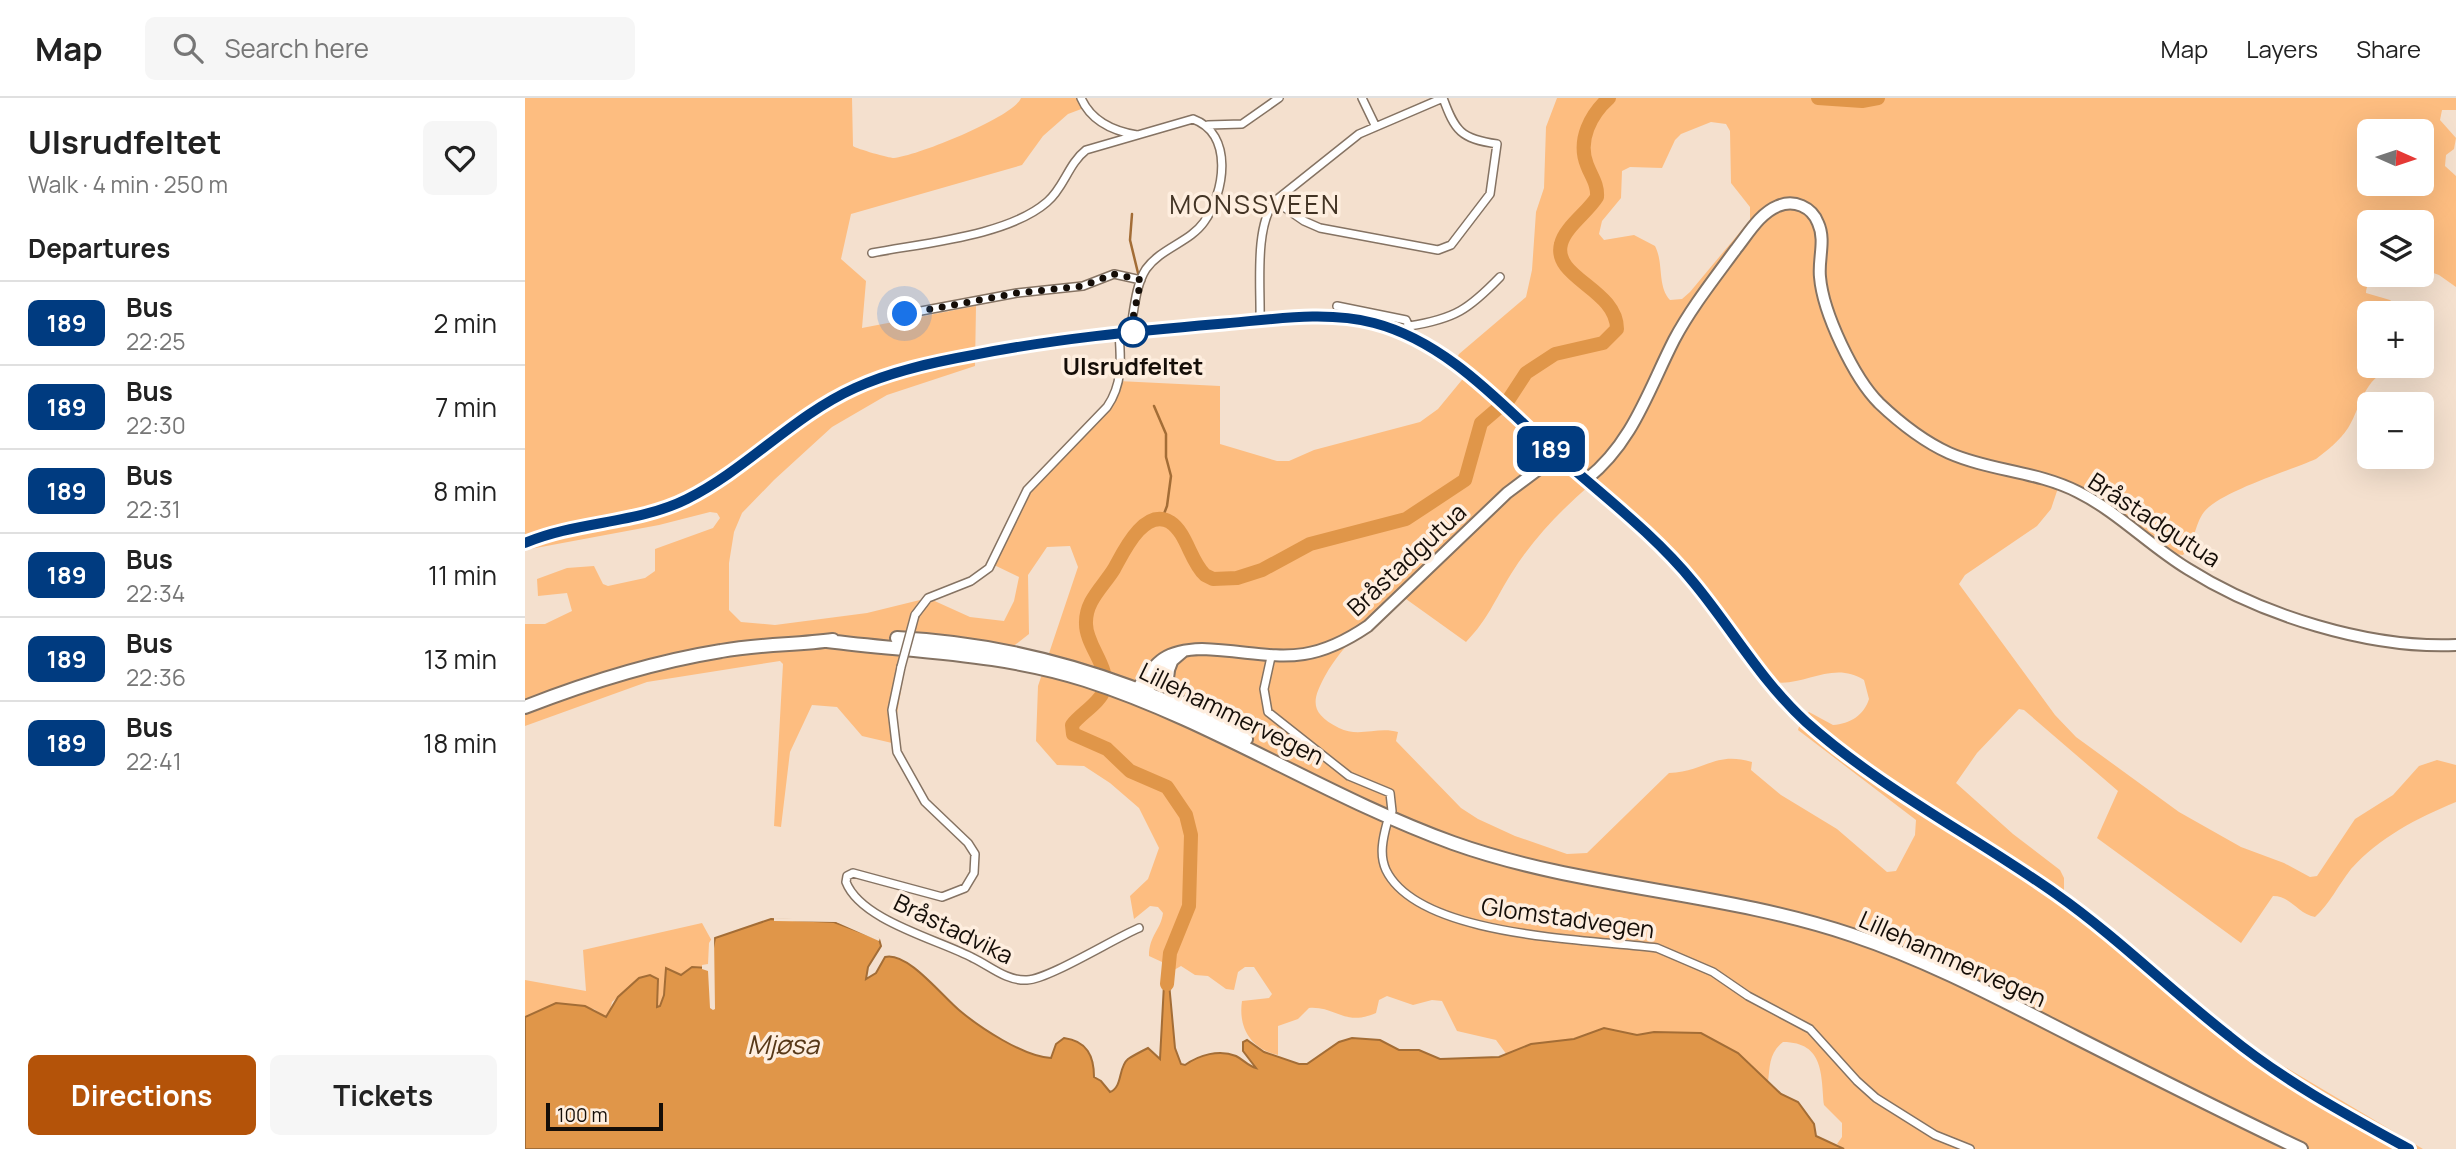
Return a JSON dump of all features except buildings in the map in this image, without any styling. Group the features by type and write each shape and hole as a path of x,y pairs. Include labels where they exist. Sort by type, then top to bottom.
{"highway":[{"name":"Lillehammervegen","path":"525,707 607,677 674,660 768,644 827,641 951,652 1063,669 1142,694 1213,722 1365,805"},
{"name":"Lillehammervegen","path":"1142,694 1365,805 1455,844 1521,863 1760,909 1880,945 1946,973 2301,1149"}],"main road":[{"name":"Bråstadgutua","path":"1587,479 1623,443 1641,414 1684,322 1751,230 1766,212 1780,205 1797,204 1806,207 1818,220 1822,242 1819,268 1823,294 1860,382 1891,414 1931,443 1950,454 2048,479 2080,493 2188,569 2258,605 2344,633 2393,641 2456,645"},
{"path":"525,543 576,527 646,513 687,499 721,479 810,412 861,385 959,357 1125,332 1260,321 1336,318 1372,322 1410,332 1473,378 1676,562 1768,682 1790,707 1831,743 2055,893 2117,939 2227,1035 2280,1074 2409,1149"},
{"name":"Bråstadgutua","path":"1142,694 1153,665 1170,653 1209,649 1290,657 1328,649 1368,626 1507,493 1557,455"},
{"path":"1142,694 1163,669 1184,651"},
{"path":"1172,662 1168,682 1175,697 1213,722"}],"street":[{"path":"1081,98 1090,114 1099,121 1125,133 1141,135"},
{"path":"872,253 1014,221 1050,200 1083,152 1093,146 1141,135 1183,120 1193,119 1208,125 1242,124 1279,98"},
{"path":"1362,98 1375,125"},
{"path":"1260,321 1262,240 1269,208 1275,201 1317,165 1375,125 1443,98 1451,121 1462,134 1472,140 1497,144 1490,194 1451,245 1439,250 1320,228 1304,221 1275,201"},
{"path":"905,314 1017,293 1083,286 1114,274 1141,280 1156,257 1205,221 1214,200 1222,159 1217,136 1208,125"},
{"path":"1337,306 1406,320 1410,332 1471,307 1500,277"},
{"name":"Bråstadvika","path":"1139,928 1056,969 1024,981 995,971 972,957 905,930 851,891 846,882 847,876 853,873 928,896 954,895 970,881 976,866 975,854 968,843 925,802 897,752 892,710 915,615 928,598 971,581 989,569 1027,491 1115,396 1125,332 1141,280"},
{"path":"1271,657 1264,689 1268,712 1349,776 1390,793 1392,811"},
{"name":"Glomstadvegen","path":"1387,822 1383,854 1385,868 1399,887 1433,908 1480,926 1657,948 1697,964 1810,1029 1851,1076 1876,1098 1940,1138 1970,1149"}],"shaded area":[{"path":"525,98 852,98 853,146 894,158 942,143 984,125 1014,106 1021,98 1081,98 1084,108 1068,114 1043,136 1022,165 851,214 841,259 866,281 862,328 976,306 975,366 887,395 832,427 742,513 734,532 729,563 729,610 741,622 775,625 867,613 928,598 970,617 1004,621 1014,601 1019,577 992,564 1021,497 1103,415 1118,381 1220,386 1220,444 1277,461 1289,461 1314,450 1420,422 1438,409 1466,375 1457,358 1459,354 1526,297 1532,270 1536,212 1544,188 1546,127 1557,98 2456,98 2456,110 2442,110 2440,120 2456,138 2454,149 2446,155 2445,166 2456,176 2456,287 2434,273 2434,210 2357,210 2357,287 2368,287 2366,293 2391,301 2357,301 2357,378 2376,378 2365,392 2357,392 2357,410 2352,422 2333,445 2316,459 2240,489 2213,504 2201,517 2183,555 2174,554 2095,501 2058,488 2051,509 2037,526 1965,575 1959,584 2055,715 2076,737 2179,812 2241,847 2284,863 2310,877 2317,876 2355,819 2393,795 2419,766 2437,760 2456,765 2456,802 2413,822 2374,847 2351,869 2315,917 2285,899 2273,896 2241,943 2097,838 2118,791 2024,710 2019,709 1977,753 1956,783 2013,834 2060,870 2064,878 2064,894 2243,1042 2423,1149 1844,1149 1837,1144 1842,1137 1842,1123 1824,1105 1818,1063 1807,1048 1797,1044 1783,1042 1775,1051 1768,1082 1738,1053 1701,1033 1654,1032 1637,1035 1604,1028 1574,1039 1531,1044 1507,1055 1496,1040 1457,1031 1442,1001 1432,1000 1413,1005 1387,996 1379,1000 1376,1013 1365,1017 1348,1017 1309,1008 1298,1019 1278,1026 1278,1055 1269,1052 1260,1048 1248,1036 1242,1020 1242,1001 1269,998 1272,994 1254,967 1245,967 1238,972 1234,990 1226,989 1208,976 1195,975 1181,966 1174,970 1167,984 1164,984 1162,962 1149,956 1151,943 1163,913 1158,907 1150,906 1134,919 1130,896 1148,879 1159,848 1139,808 1110,783 1084,766 1057,765 1036,741 1038,686 1078,567 1070,546 1047,547 1028,575 1029,634 1006,652 909,644 892,743 862,736 837,707 812,705 790,752 781,827 774,826 783,664 780,661 647,682 525,726 525,624 545,624 572,611 567,593 538,596 537,579 567,568 594,566 603,584 608,586 645,578 655,571 655,549 713,528 720,518 717,513 710,512 659,525 525,550","holes":["1711,122 1726,124 1730,131 1731,183 1750,207 1750,220 1690,292 1682,299 1670,300 1663,288 1655,246 1634,235 1604,240 1599,234 1602,221 1621,198 1622,171 1630,167 1662,168 1675,140 1681,134","1590,485 1693,585 1774,682 1785,683 1830,673 1852,675 1864,680 1869,699 1864,710 1855,718 1833,725 1809,712 1802,717 1798,730 1916,820 1915,835 1896,871 1887,872 1837,829 1781,795 1751,770 1752,762 1739,759 1719,760 1669,773 1587,853 1567,854 1515,836 1461,808 1396,741 1398,732 1346,731 1322,717 1316,705 1317,692 1333,663 1359,634 1406,599 1466,642 1486,617 1528,549 1547,526"]},
{"path":"702,923 713,943 709,968 688,969 681,975 670,969 660,1006 657,1007 639,978 612,1002 609,1015 605,1017 594,1009 556,1003 525,1017 525,980 586,991 583,950"}],"water":[{"name":"Mjøsa","path":"771,919 834,922 879,939 881,946 868,967 866,979 876,973 885,957 894,957 914,967 968,1017 1015,1047 1051,1058 1056,1044 1064,1038 1078,1042 1091,1056 1094,1077 1110,1092 1117,1086 1128,1059 1148,1048 1160,1059 1164,984 1169,983 1175,1048 1181,1064 1185,1065 1196,1058 1223,1053 1236,1056 1256,1068 1243,1051 1243,1042 1247,1040 1264,1052 1299,1064 1307,1064 1339,1042 1352,1038 1380,1040 1399,1050 1419,1050 1440,1059 1499,1057 1531,1044 1574,1039 1604,1028 1637,1035 1654,1032 1701,1033 1738,1053 1781,1094 1798,1102 1814,1124 1816,1136 1844,1149 525,1149 525,1017 556,1003 585,1006 606,1017 618,997 639,978 650,975 658,979 657,1007 660,1006 664,995 666,968 681,975 692,967 709,968 715,938"}],"pier":[{"path":"774,918 837,919 880,938 879,941 836,922 774,921"},
{"path":"714,935 713,1010 710,1008 708,971 702,969 702,965 708,964 709,943"}],"waterway":[{"path":"1167,984 1170,953 1189,906 1191,835 1186,815 1167,787 1130,771 1107,749 1073,734 1072,725 1102,695 1105,682 1087,632 1088,608 1129,543 1143,526 1152,521 1160,519 1176,527 1205,575 1213,579 1237,578 1262,570 1310,544 1406,519 1465,480 1481,423 1509,399 1526,373 1555,354 1603,343 1617,329 1614,315 1607,304 1566,266 1561,256 1563,238 1597,197 1584,156 1585,137 1591,120 1609,98"},
{"path":"1818,98 1862,101 1878,98"},
{"path":"1132,214 1130,240 1138,273"},
{"path":"1154,406 1166,434 1166,457 1171,476 1167,506 1162,519"}],"bus line":[{"name":"189","path":"525,543 576,527 646,513 687,499 721,479 810,412 861,385 907,370 1017,346 1119,333 1286,318 1336,318 1372,322 1431,348 1473,378 1621,510 1676,562 1695,584 1768,682 1790,707 1831,743 2055,893 2117,939 2227,1035 2280,1074 2409,1149"}],"place":[{"name":"Ulsrudfeltet","path":"1133,332"}],"district":[{"name":"MONSSVEEN","path":"1255,204"}],"route":[{"path":"905,314 1017,293 1083,286 1100,278 1124,274 1141,280 1130,332 1133,332"}]}
